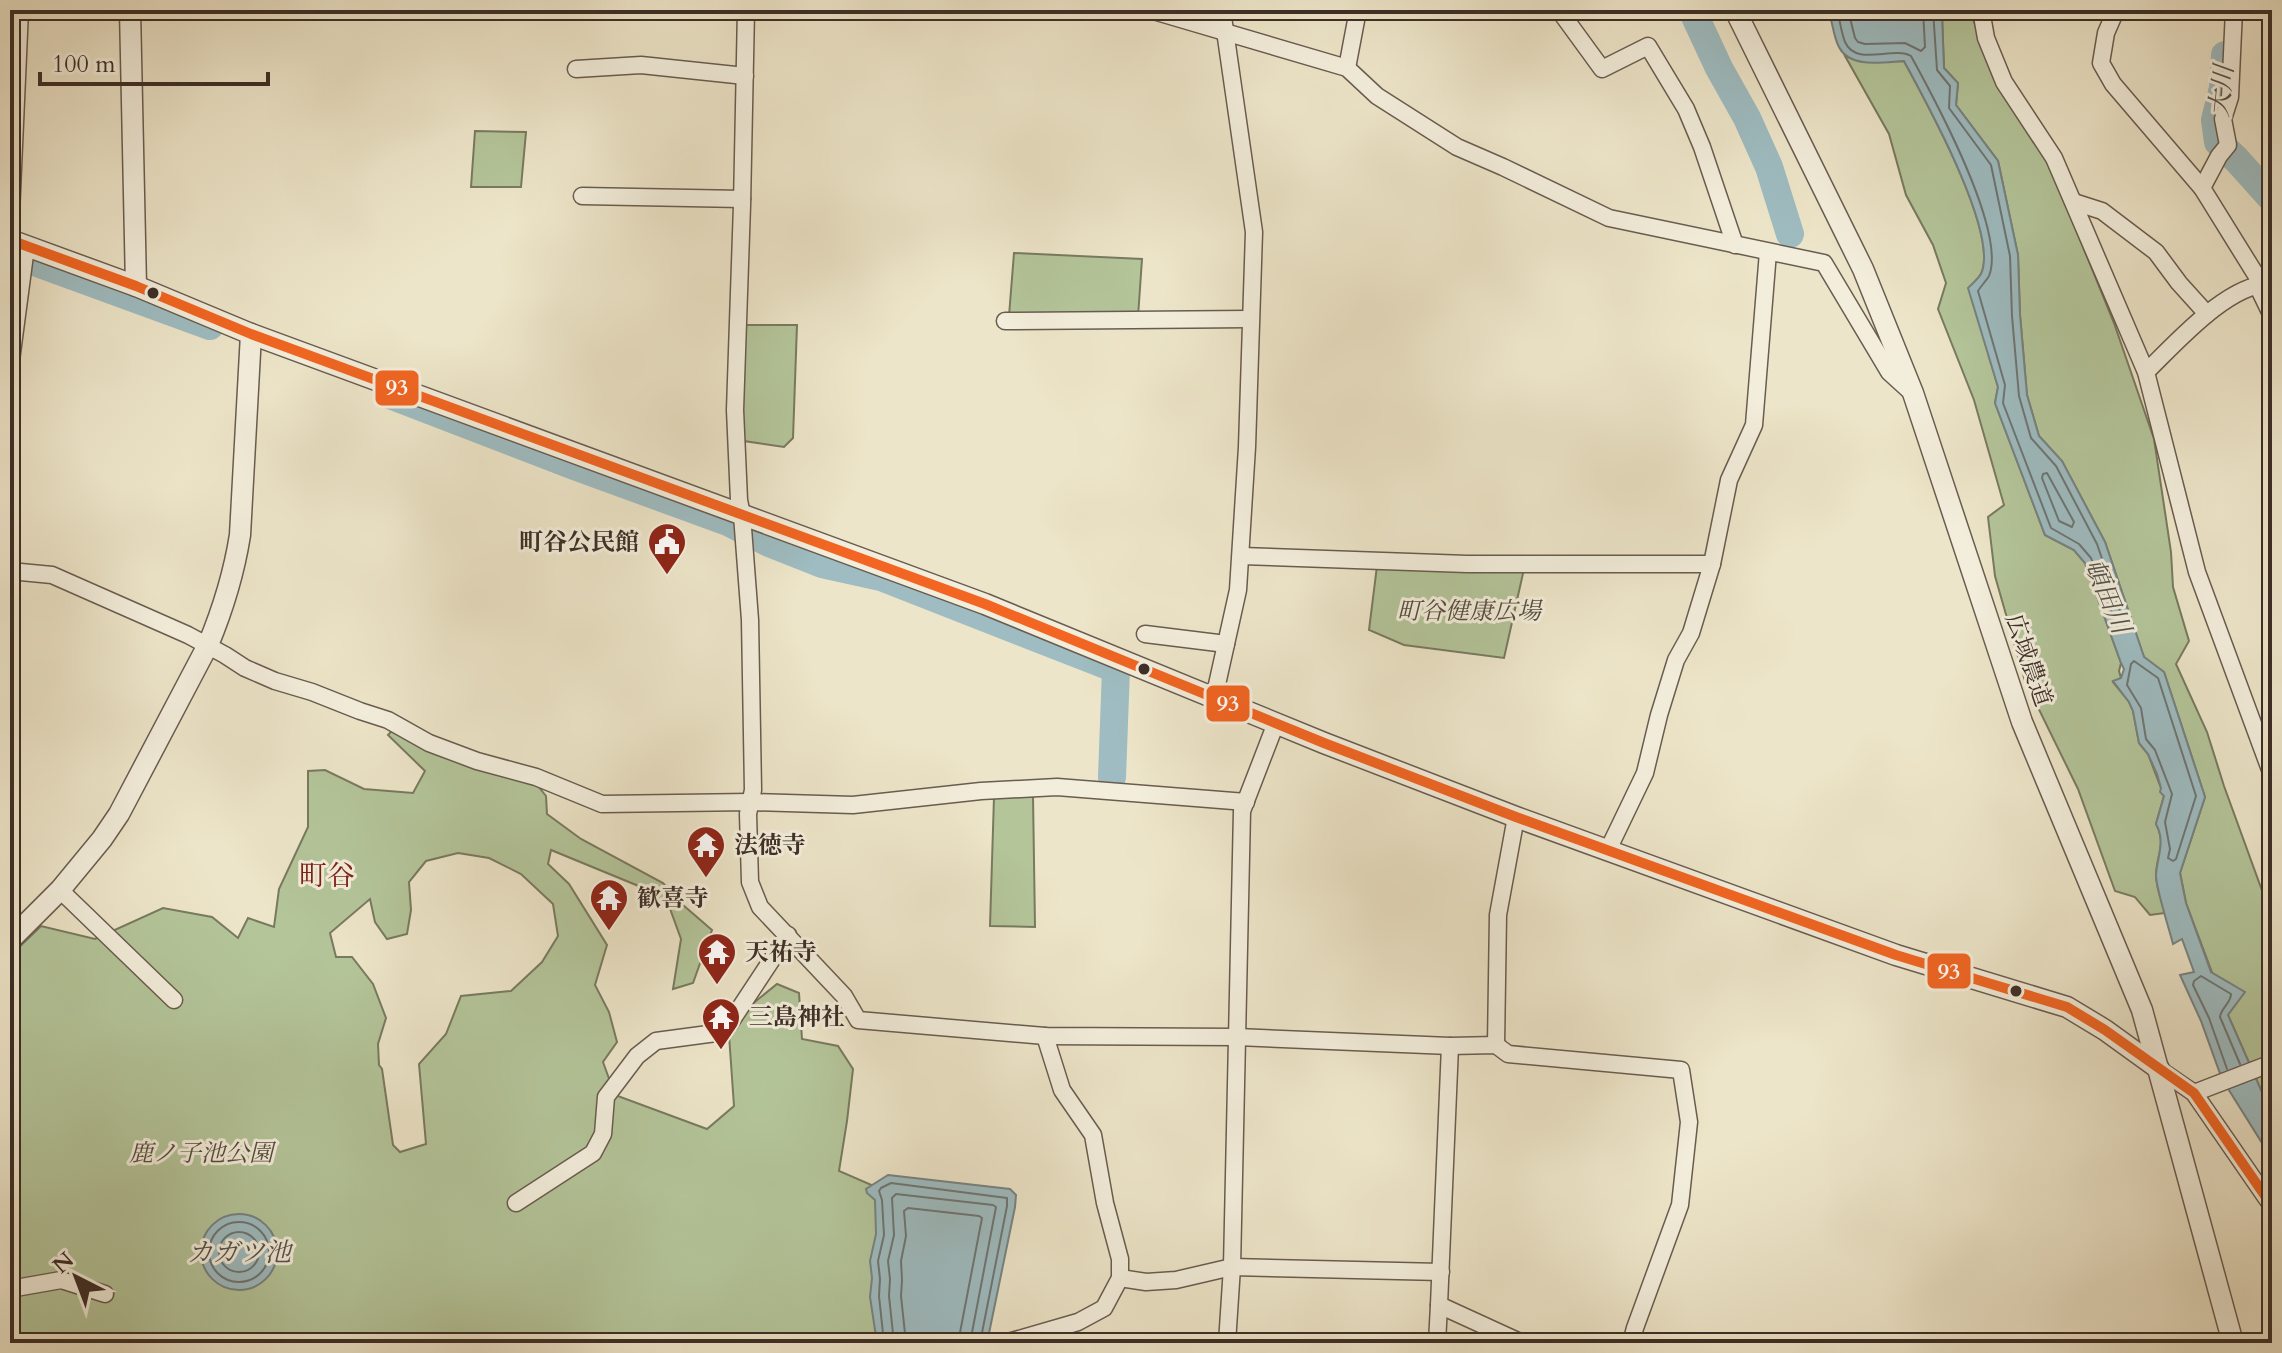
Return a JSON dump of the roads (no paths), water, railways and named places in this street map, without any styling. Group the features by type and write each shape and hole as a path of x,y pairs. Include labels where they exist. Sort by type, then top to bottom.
{"street":[{"path":"10,368 20,10"},
{"path":"130,10 136,286"},
{"path":"746,10 735,410 739,500 750,620 753,790 748,814 750,882 760,907 844,996 858,1020 1045,1036 1237,1037 1450,1046 1496,1045 1508,1054 1681,1070 1689,1122 1680,1205 1631,1343"},
{"path":"1150,10 1347,68 1377,96 1457,147 1609,218 1824,263 1889,372 1913,393"},
{"path":"1214,698 1238,590 1241,556 1254,232 1222,10"},
{"path":"1347,68 1358,10"},
{"path":"1559,10 1602,69 1648,46 1686,109 1735,245"},
{"name":"広域農道","path":"1735,10 1863,269 1913,393 2022,722 2142,1010 2233,1343"},
{"path":"1981,10 1986,38 2004,82 2054,158 2146,372 2197,572 2272,775"},
{"path":"2116,10 2106,33 2101,63 2113,84 2202,188 2263,284 2272,316"},
{"path":"2202,188 2228,145 2223,119 2230,97 2234,10"},
{"path":"576,69 641,65 745,76"},
{"path":"582,196 742,199"},
{"path":"2074,202 2102,211 2156,252 2207,314"},
{"path":"15,241 136,286 251,334 985,604 1516,817 1896,955 2067,1007 2194,1093 2272,1206"},
{"path":"1608,850 1645,773 1676,660 1691,633 1712,564 1729,480 1754,425 1768,252"},
{"path":"2146,372 2223,301 2263,284"},
{"path":"1005,321 1249,319"},
{"path":"11,937 60,890 119,814 208,645 228,590 240,535 251,334"},
{"path":"1241,556 1467,564 1712,564"},
{"path":"10,571 52,575 208,645 245,668 275,681 388,720 429,743 477,761 536,777 602,804 751,802 853,805 981,791 1057,787 1246,802"},
{"path":"1145,634 1226,644"},
{"path":"1227,1343 1232,1267 1242,811 1276,723"},
{"path":"1496,1045 1498,915 1516,817"},
{"path":"60,890 174,1000"},
{"path":"516,1203 593,1153 603,1134 606,1097 637,1056 656,1041 716,1033 730,1023 788,935"},
{"path":"1005,1343 1078,1322 1104,1308 1120,1278 1120,1259 1105,1203 1093,1135 1062,1090 1045,1036"},
{"path":"1437,1343 1450,1046"},
{"path":"2194,1093 2272,1063"},
{"path":"1120,1278 1146,1282 1176,1280 1232,1267 1441,1272"},
{"path":"10,1289 61,1280 105,1294"},
{"path":"1439,1305 1522,1343"}],"water":[{"name":"頓田川","path":"1828,10 1873,10 1884,17 1887,10 1939,10 1942,15 1944,68 1958,83 1956,105 1998,161 2018,255 2027,395 2039,436 2062,461 2105,542 2144,657 2164,672 2205,797 2180,873 2186,903 2211,972 2245,992 2228,1015 2272,1115 2272,1159 2222,1079 2180,975 2194,972 2182,939 2173,944 2156,875 2161,843 2156,824 2164,796 2148,754 2139,743 2133,711 2113,681 2121,678 2124,669 2085,563 2074,550 2045,535 1995,403 1998,387 1968,288 1981,274 1984,255 1971,199 1943,135 1904,61 1868,63 1851,59 1839,47"},
{"path":"888,1175 1010,1189 1016,1195 987,1343 877,1343 870,1297 870,1261 876,1234 875,1200 866,1189"},
{"name":"カガツ池","path":"239,1214 253,1217 266,1225 274,1238 277,1252 274,1266 266,1279 253,1287 239,1290 225,1287 212,1279 204,1266 201,1252 204,1238 212,1225 225,1217"}],"waterway":[{"path":"1692,10 1769,167 1790,234"},
{"name":"大川","path":"2225,55 2223,88 2215,120 2218,142 2272,199"},
{"path":"10,253 210,326"},
{"path":"387,394 728,522 769,543 822,564 881,577 1116,669 1112,777"}],"place":[{"name":"町谷公民館","path":"667,576"},
{"name":"法徳寺","path":"706,879"},
{"name":"歓喜寺","path":"609,932"},
{"name":"天祐寺","path":"717,986"},
{"name":"三島神社","path":"721,1051"}],"district":[{"name":"町谷","path":"327,875"}],"park label":[{"name":"町谷健康広場","path":"1469,611"},
{"name":"鹿ノ子池公園","path":"201,1153"}]}
